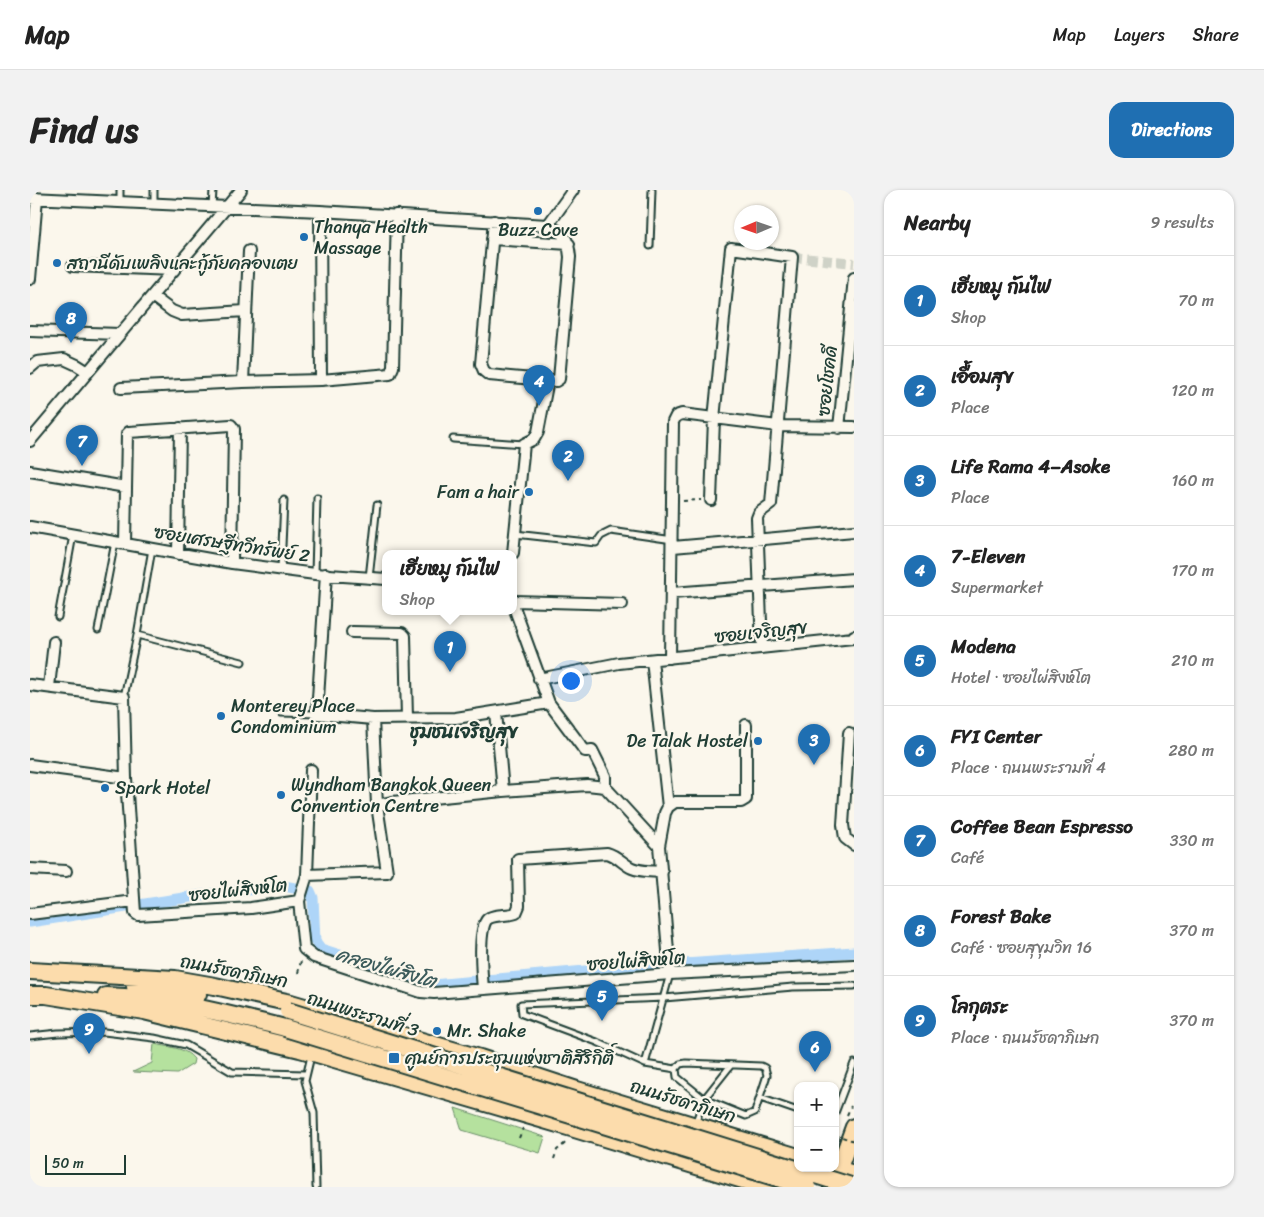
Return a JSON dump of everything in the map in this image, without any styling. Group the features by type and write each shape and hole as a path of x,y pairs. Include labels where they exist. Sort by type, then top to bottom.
{"main road":[{"name":"ถนนรัชดาภิเษก","path":"30,971 175,979 256,994 474,1056 577,1090 794,1156"},
{"name":"ถนนพระรามที่ 3","path":"54,972 143,988 219,996 288,1011 854,1187"},
{"name":"ถนนพระรามที่ 3","path":"38,995 129,997 218,1011 285,1028 808,1187"},
{"path":"38,995 144,1011 312,1053 569,1133 766,1187"},
{"path":"569,1133 586,1117 588,1108 587,1098 577,1090"},
{"path":"839,1142 848,1132"},
{"path":"839,1160 848,1132"},
{"path":"839,1170 854,1174"},
{"path":"832,1187 835,1172"}],"street":[{"path":"30,441 241,190"},
{"path":"548,225 574,190"},
{"path":"30,279 33,198 397,215 494,221 548,225 560,231 566,237 569,244 570,257 559,380 488,375 480,364 494,221"},
{"path":"320,211 321,380"},
{"path":"120,388 321,380 390,374 392,367 397,215"},
{"path":"492,239 569,244"},
{"path":"711,500 714,419 731,248 792,257 771,504 758,513 756,518 762,648"},
{"path":"243,382 249,250"},
{"path":"74,266 174,270"},
{"name":"ซอยโชคดี","path":"839,428 854,278"},
{"path":"152,296 172,312 182,315 245,311"},
{"path":"30,331 120,334"},
{"path":"30,368 36,362 64,359 88,372"},
{"path":"512,550 524,444 534,439 538,432 548,380"},
{"path":"670,658 673,543 673,422 676,416 682,414 778,426 854,427"},
{"path":"120,543 126,487 127,434 129,432 231,425 234,427 232,563"},
{"path":"178,554 180,428"},
{"path":"30,471 126,487"},
{"name":"ซอยเศรษฐีทวีทรัพย์ 2","path":"30,527 232,563 315,574 382,579"},
{"path":"673,543 757,540 854,531"},
{"path":"326,574 317,714 373,719 456,718 549,703"},
{"path":"672,593 854,580"},
{"path":"517,601 622,604"},
{"path":"517,615 549,703 585,751 592,750 605,776 605,787"},
{"path":"352,632 402,633 405,636 407,718"},
{"name":"ซอยเจริญสุข","path":"539,679 619,663 853,638 854,636"},
{"path":"49,687 54,642"},
{"path":"652,660 668,807"},
{"path":"30,685 124,697"},
{"name":"ซอยไผ่สิงห์โต","path":"124,697 126,778 135,913 138,915 251,908 300,898 304,949 314,957 421,992 434,993 483,986 670,971 854,964"},
{"path":"496,712 503,791"},
{"path":"307,878 387,872 377,805 373,719"},
{"path":"670,971 660,846 665,813 668,807 675,802 741,802 746,799 746,725"},
{"path":"849,733 843,825 845,838 854,845"},
{"path":"30,765 126,778"},
{"path":"300,898 307,878 311,770"},
{"path":"377,805 503,791 587,785 605,787 660,846"},
{"path":"483,986 482,943 486,920 490,917 507,916 516,913 519,906 518,859 607,853 615,855 631,868 641,871 662,872"},
{"path":"30,869 66,871"},
{"path":"30,914 134,900"}],"lane":[{"path":"120,190 120,202"},
{"path":"154,190 154,204"},
{"path":"212,207 213,190"},
{"path":"650,246 652,190"},
{"path":"453,440 524,444"},
{"path":"315,574 318,498"},
{"path":"281,569 284,500"},
{"path":"368,578 377,505"},
{"path":"515,534 596,542 601,536 611,531 673,543"},
{"path":"58,617 74,535"},
{"path":"98,630 120,543"},
{"path":"124,697 152,549"},
{"path":"137,635 242,662"},
{"path":"281,713 317,714"},
{"path":"645,1064 670,971"},
{"path":"676,1069 645,1064 597,1042 522,1014 521,1004 664,998 793,987 854,986"},
{"path":"30,1036 104,1032 154,1038 186,1045 232,1072 305,1074"},
{"path":"312,1053 305,1074 306,1088 314,1114 316,1187"},
{"path":"686,1062 761,1066 765,1068 767,1074 755,1112 746,1116 704,1100 677,1077 676,1069 680,1064 686,1062"},
{"path":"839,1104 852,1077 854,1063"},
{"path":"694,1125 704,1100 731,1065"},
{"path":"760,1098 794,1110"}],"path":[{"path":"673,502 711,500"},
{"path":"298,973 302,960"},
{"path":"200,972 202,963 232,971"},
{"path":"848,1132 851,1106"},
{"path":"519,1138 523,1126"},
{"path":"554,1159 569,1133"}],"green space":[{"path":"154,1044 186,1052 194,1059 193,1064 177,1074 133,1072 152,1063"},
{"path":"455,1108 545,1137 540,1153 462,1130"}],"waterway":[{"name":"คลองไผ่สิงโต","path":"30,922 209,894 284,886 310,891 313,898 315,941 321,949 433,985 585,971 854,952"}],"tunnel":[{"path":"792,257 854,263"}],"place":[{"name":"Buzz Cove","path":"538,211"},
{"name":"Thanya Health Massage","path":"304,237"},
{"name":"สถานีดับเพลิงและกู้ภัยคลองเตย","path":"57,263"},
{"name":"Forest Bake","path":"71,343"},
{"name":"7-Eleven","path":"539,406"},
{"name":"Coffee Bean Espresso","path":"82,466"},
{"name":"เอื้อมสุข","path":"568,481"},
{"name":"Fam a hair","path":"529,492"},
{"name":"เฮียหมู กันไฟ","path":"450,672"},
{"name":"Monterey Place Condominium","path":"221,716"},
{"name":"De Talak Hostel","path":"758,741"},
{"name":"Life Rama 4–Asoke","path":"814,765"},
{"name":"Spark Hotel","path":"105,788"},
{"name":"Wyndham Bangkok Queen Convention Centre","path":"281,795"},
{"name":"Modena","path":"602,1021"},
{"name":"Mr. Shake","path":"437,1031"},
{"name":"โลกุตระ","path":"89,1054"},
{"name":"ศูนย์การประชุมแห่งชาติสิริกิติ์","path":"394,1058"},
{"name":"FYI Center","path":"815,1072"}],"district":[{"name":"ชุมชนเจริญสุข","path":"464,731"}]}
